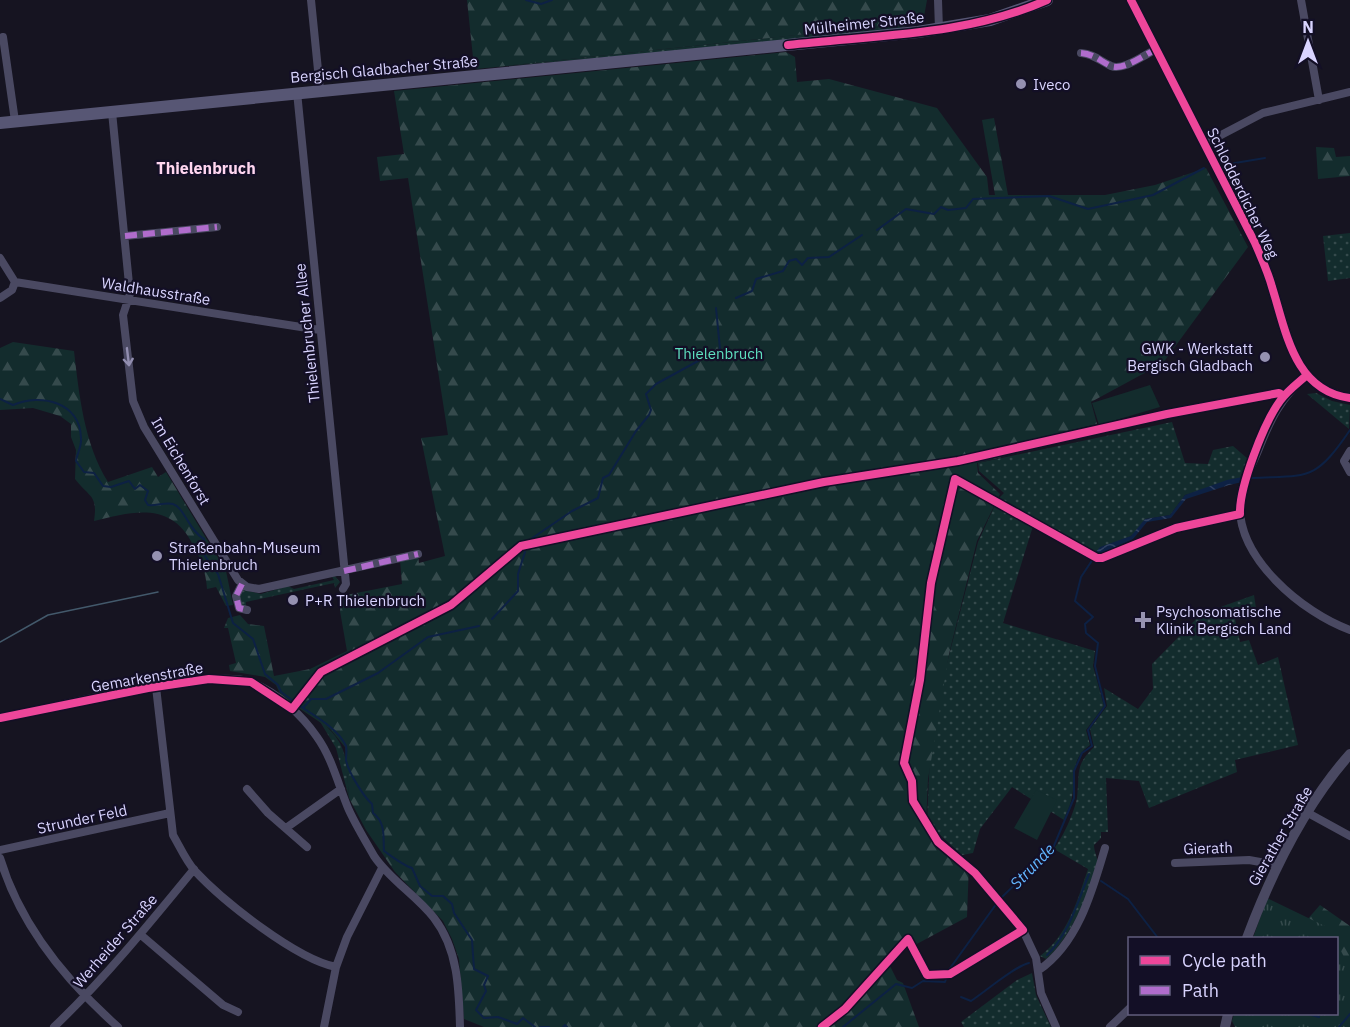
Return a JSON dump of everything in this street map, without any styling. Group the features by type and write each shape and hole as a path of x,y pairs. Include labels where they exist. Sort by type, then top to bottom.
{"main road":[{"name":"Mülheimer Straße","path":"756,48 939,29 990,20 1047,0"},
{"name":"Bergisch Gladbacher Straße","path":"0,123 756,48"}],"street":[{"path":"311,0 320,90"},
{"path":"938,0 939,29"},
{"name":"Schlodderdicher Weg","path":"1131,0 1255,243 1272,284 1289,347 1307,375"},
{"path":"1301,0 1319,100"},
{"path":"3,37 15,121"},
{"path":"1081,53 1099,57 1111,66 1119,67 1155,50"},
{"name":"Thielenbrucher Allee","path":"297,92 344,571 343,589"},
{"path":"1204,144 1263,113 1350,92"},
{"name":"Im Eichenforst","path":"112,112 129,300 123,315 137,414 242,584"},
{"path":"125,236 217,227"},
{"path":"0,258 15,282 12,290 0,298"},
{"name":"Waldhausstraße","path":"15,282 320,330"},
{"path":"1350,398 1328,391 1307,375 1279,402 1245,480 1240,514 1245,536 1260,562 1318,616 1350,630"},
{"path":"1350,451 1344,461 1350,472"},
{"path":"995,502 1095,557 1102,558 1176,528 1240,514"},
{"path":"247,610 238,606 236,596 242,584 259,589 418,554"},
{"name":"Gemarkenstraße","path":"0,718 200,680 229,679 251,682 261,687 292,709 309,726 331,763 364,839 382,868 434,918 446,938 454,960 459,986 460,1027"},
{"path":"156,687 173,835 194,869 261,926 320,964 336,967"},
{"name":"Gierather Straße","path":"1248,937 1277,865 1308,813 1350,754"},
{"path":"246,789 268,813 307,847"},
{"path":"286,828 341,789"},
{"name":"Strunder Feld","path":"0,850 170,813"},
{"path":"1308,813 1350,836"},
{"path":"1040,970 1058,955 1076,928 1105,848"},
{"path":"0,858 17,903 38,938 84,998 118,1027"},
{"name":"Gierath","path":"1175,863 1249,860 1277,865"},
{"path":"324,1027 336,967 347,937 382,868"},
{"name":"Werheider Straße","path":"54,1027 84,998 141,934 194,869"},
{"path":"970,869 1023,930 1040,970 1041,993 1056,1027"},
{"path":"927,975 947,975 1023,930"},
{"path":"141,934 223,1005 238,1012"},
{"path":"1110,1027 1128,1010"}],"green space":[{"path":"467,0 927,0 923,22 908,26 853,29 476,69"},
{"path":"908,26 886,32 474,69 853,29"},
{"name":"Thielenbruch","path":"786,52 795,57 797,82 829,79 937,108 987,177 989,195 995,195 982,120 994,118 1008,195 1105,195 1155,185 1206,168 1248,247 1163,363 1091,402 1097,424 1058,433 1044,447 977,463 978,473 1000,494 977,541 949,654 928,779 926,823 969,863 967,917 887,960 897,980 903,983 919,1027 484,1027 464,1019 459,959 443,921 395,872 366,830 349,798 345,747 330,729 281,696 276,685 265,677 230,671 229,665 236,663 228,628 224,628 228,618 240,615 248,624 264,626 274,676 310,669 347,651 340,611 341,596 402,584 400,560 418,556 419,563 445,556 421,438 448,435 408,178 380,181 377,157 404,154 394,91"},
{"path":"1316,147 1334,148 1336,157 1350,156 1350,176 1318,179"},
{"path":"1350,233 1350,278 1328,281 1323,236"},
{"path":"13,342 74,351 88,435 93,452 108,482 152,467 158,477 166,472 226,571 233,605 226,606 216,587 207,589 201,561 196,550 184,531 174,521 163,515 137,513 94,521 94,501 75,479 76,450 71,437 71,424 60,416 33,408 0,410 0,348"},
{"path":"1150,385 1160,407 1099,425 1092,403"},
{"path":"1316,393 1332,401 1350,405 1349,429 1307,394"},
{"path":"1172,422 1185,463 1208,464 1213,450 1233,446 1248,459 1240,478 1185,495 1170,515 1145,519 1134,534 1095,553 998,499 1004,493 979,471 978,463"},
{"path":"995,505 1033,526 1003,623 1095,651 1093,666 1104,706 1086,730 1090,745 1079,756 1071,800 1064,820 1012,787 980,829 973,853 962,855 927,823 930,753 945,671 978,542"},
{"path":"335,576 340,582 335,588 334,583 246,602 246,607 241,606 239,594 244,590 261,594 288,586 294,589 334,580 332,577"},
{"path":"1254,595 1256,608 1234,614 1240,642 1249,640 1258,665 1278,657 1298,745 1235,760 1237,772 1149,808 1139,781 1106,778 1108,832 1101,832 1101,838 1094,845 1097,863 1089,888 1078,915 1063,940 1046,959 1040,956 1050,948 1065,928 1088,869 1054,849 1076,804 1081,765 1094,747 1090,729 1107,706 1104,688 1138,709 1153,689 1152,664 1201,614"},
{"path":"319,720 329,729 341,746 346,764 349,798 336,748"},
{"path":"1036,790 1057,800 1037,840 1014,828"},
{"path":"1267,898 1329,928 1334,937 1253,937"},
{"path":"1320,905 1350,926 1350,1027 1243,1015 1338,1015 1338,937 1263,937 1306,921"},
{"path":"1338,945 1350,969 1350,1027 1235,1027 1232,1021 1234,1015 1338,1015"},
{"path":"1032,973 1036,995 1051,1027 964,1027 961,1022 1017,980"}],"water":[{"path":"1253,475 1251,480 1186,499 1171,518 1147,522 1133,539 1099,555 1095,553 1100,547 1131,536 1145,519 1170,515 1185,495 1227,480"}],"waterway":[{"path":"526,0 541,4 552,0"},
{"path":"1229,164 1265,158"},
{"path":"877,230 906,209 934,214 941,207 948,210 966,208 973,199 1049,196 1088,209 1153,195 1204,168"},
{"path":"736,298 752,291 756,279 783,271 789,261 796,259 802,265 808,258 829,257 862,235"},
{"path":"528,541 572,511 598,498 603,478 609,475 636,431 649,415 651,410 646,394 656,384 720,349 716,308"},
{"path":"0,399 13,405 24,401 47,401 66,409 74,416 79,426 81,441 76,461 84,472 94,473 103,486 111,487 129,481 135,489 140,485 148,491 145,500 148,505 173,504 177,506 194,531 204,539 205,556 218,574 233,623 253,639 265,674 278,685 281,692 303,708 311,699 326,699 378,673 428,637 479,626"},
{"name":"Strunde","path":"1250,478 1285,477 1308,473 1318,468 1327,459 1350,430"},
{"path":"492,619 518,591 518,574 525,552"},
{"name":"Strunde","path":"1001,898 1053,848 1074,798 1074,771 1082,753 1092,746 1088,730 1105,706 1095,666 1098,643 1086,633 1085,624 1093,617 1075,601 1081,577 1093,559"},
{"path":"303,708 327,724 343,740 350,771 372,804 373,813 382,825 384,851 412,868 420,886 432,896 443,896 452,904 454,913 472,940 474,969 488,976 484,985 486,991 476,1010 484,1018 498,1017 517,1024 523,1018 535,1027"},
{"path":"1047,955 1055,947 1067,927 1089,874"},
{"path":"1101,881 1128,899 1157,937"},
{"name":"Strunde","path":"948,971 997,903"},
{"path":"961,997 971,1001 1008,974 1029,963"},
{"name":"Strunde","path":"843,1027 896,984 912,988 923,981 945,982 947,976"},
{"path":"1339,1027 1350,1014"},
{"path":"1312,1015 1319,1017"},
{"path":"563,1027 565,1025 567,1027"},
{"path":"540,1027 549,1027"}],"tram line":[{"path":"0,642 48,615 158,592"}],"marked path":[{"path":"1081,53 1116,67 1155,50"},
{"path":"125,236 217,227"},
{"path":"344,571 418,554"},
{"path":"242,584 236,596 239,608 247,610"}],"cycle path":[{"path":"788,45 953,27 985,21 1047,0"},
{"path":"1131,0 1255,243 1295,356 1304,371 1316,384 1331,393 1350,398"},
{"path":"822,1027 845,1009 908,939 927,975 950,974 1023,930 975,873 938,842 913,801 912,781 904,763 920,680 931,583 955,479 1097,558 1102,558 1176,528 1240,514 1248,472 1267,424 1283,397 1307,375"},
{"path":"0,718 148,688 209,679 251,682 292,709 321,672 451,605 521,546 824,482 958,461 1167,414 1279,393 1284,396"}],"place":[{"name":"Iveco","path":"1021,84"},
{"name":"GWK - Werkstatt Bergisch Gladbach","path":"1265,357"},
{"name":"Straßenbahn-Museum Thielenbruch","path":"157,556"},
{"name":"P+R Thielenbruch","path":"293,600"},
{"name":"Psychosomatische Klinik Bergisch Land","path":"1143,620"}],"district":[{"name":"Thielenbruch","path":"206,168"}]}
